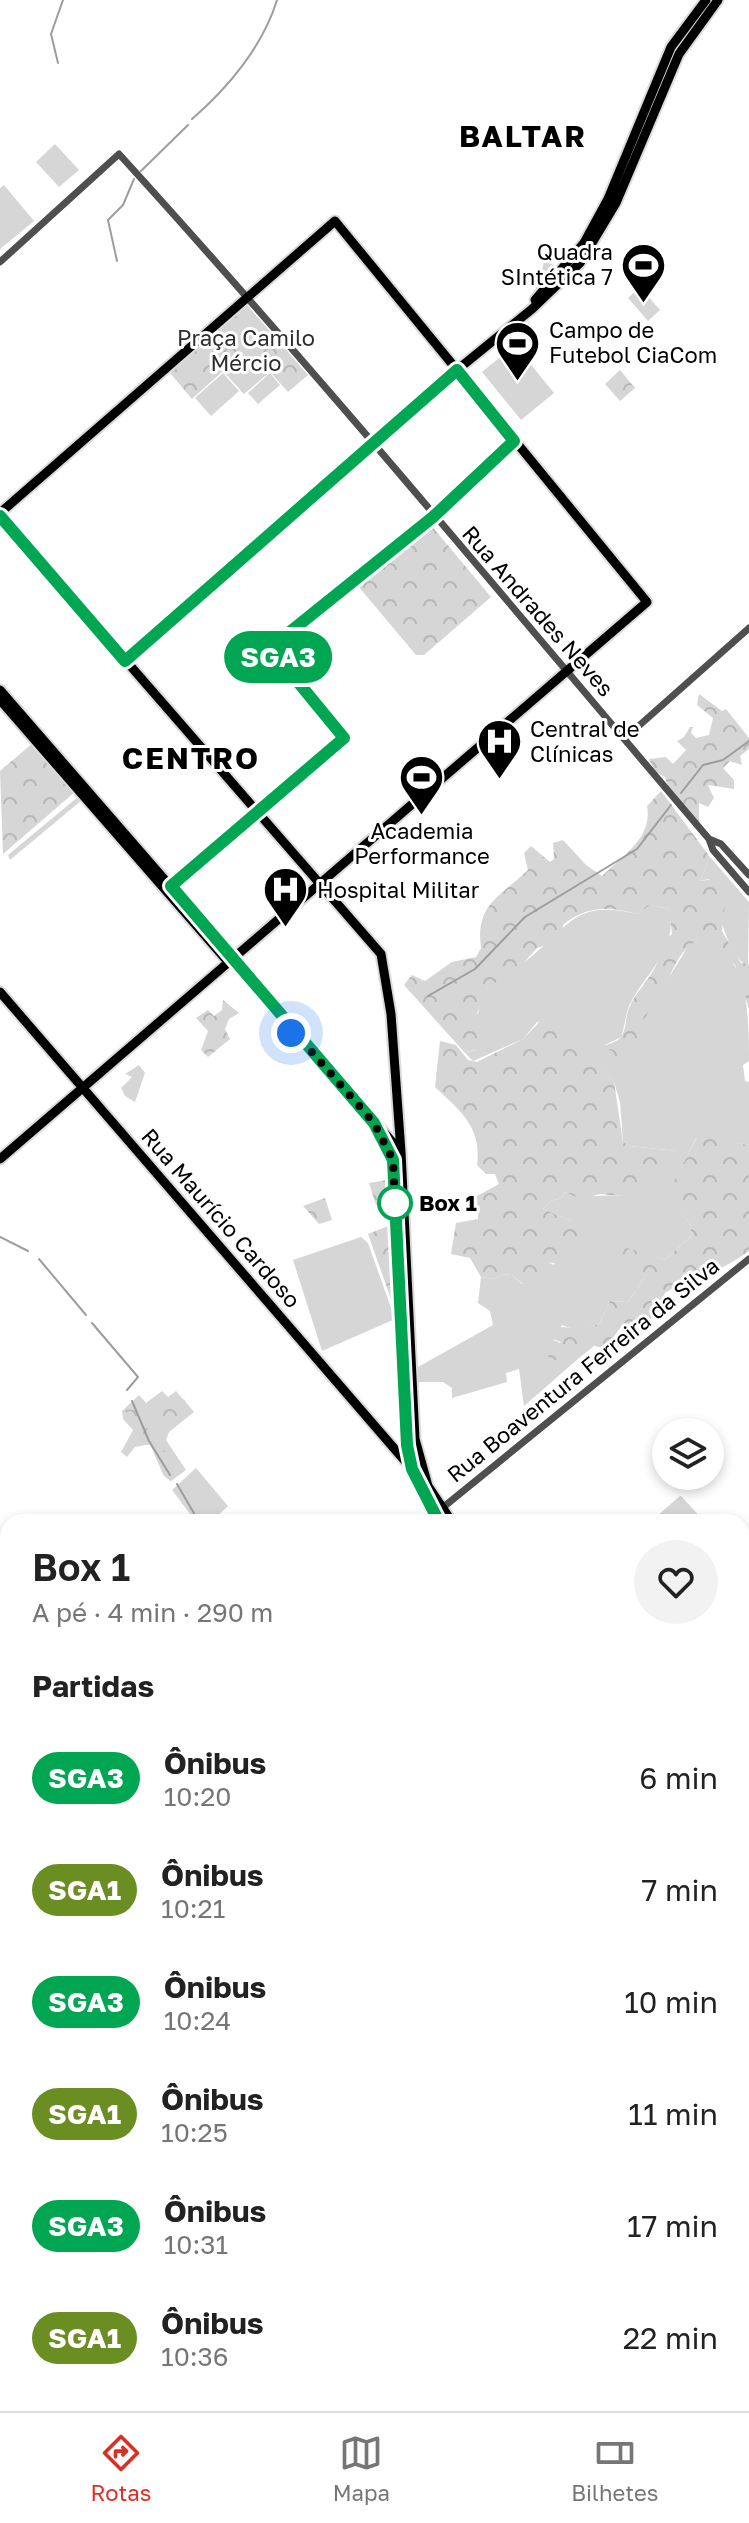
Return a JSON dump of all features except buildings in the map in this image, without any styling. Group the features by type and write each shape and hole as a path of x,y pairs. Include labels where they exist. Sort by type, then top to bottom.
{"main road":[{"path":"528,310 584,243 608,199 671,47 706,0"},
{"path":"457,370 571,275 592,246 616,203 679,54 718,0"},
{"path":"0,1159 319,883 565,669 647,602 335,221 0,515 319,883 381,954 391,1014 401,1152 412,1469 435,1514"},
{"path":"0,690 291,1033 297,1035 401,1152"},
{"path":"0,700 230,959"},
{"name":"Rua Maurício Cardoso","path":"0,992 412,1469"},
{"path":"374,1123 388,1148 393,1176 411,1440 428,1486 445,1514"},
{"path":"392,1444 411,1440"},
{"path":"412,1469 428,1486"}],"street":[{"name":"Rua Andrades Neves","path":"0,262 119,154 248,298 709,839"},
{"path":"624,739 749,628"},
{"path":"709,839 721,844 749,875"},
{"path":"709,839 713,850 749,892"},
{"name":"Rua Boaventura Ferreira da Silva","path":"441,1509 749,1259"}],"green space":[{"path":"55,144 79,170 59,187 36,162"},
{"path":"4,185 34,221 0,249 0,188"},
{"path":"545,259 559,269 534,296"},
{"name":"Quadra SIntética 7","path":"640,287 660,310 648,321 628,298"},
{"name":"Praça Camilo Mércio","path":"247,305 308,375 288,392 270,372 244,394 223,371 192,399 170,373"},
{"name":"Campo de Futebol CiaCom","path":"515,345 554,393 521,420 482,372"},
{"path":"620,370 635,388 620,401 605,384"},
{"path":"223,373 239,391 211,416 195,398"},
{"path":"270,373 280,385 258,404 248,393"},
{"path":"430,524 491,597 424,655 416,655 358,586"},
{"path":"699,694 722,711 726,709 749,738 749,749 740,756 742,765 730,761 723,768 734,780 734,789 708,785 714,798 708,807 699,803 699,822 669,789 665,777 655,772 649,759 666,757 673,764 686,750 677,741 684,737 690,727 693,727 691,733 696,738 709,735 713,718 697,705"},
{"path":"34,742 76,791 3,854 0,771"},
{"path":"661,791 710,857 700,881 715,879 726,894 722,931 741,963 749,964 749,1009 735,965 697,941 679,957 658,999 635,1032 645,1033 647,1038 619,1064 612,1051 603,1046 621,1037 630,1006 658,961 660,943 672,934 669,909 650,905 638,914 599,909 572,918 563,925 562,935 552,943 537,948 518,969 488,987 477,1013 486,1025 477,1049 465,1053 404,985 412,975 425,981 452,962 476,957 481,948 480,933 486,911 528,870 524,853 531,846 550,862 554,859 553,843 563,840 586,865 602,876 635,845 645,827 647,806"},
{"path":"79,796 82,800 10,860 8,855"},
{"path":"710,857 749,902 748,966 740,961 728,940 709,879 700,881"},
{"path":"650,905 669,909 671,923 665,949 629,1006 621,1037 605,1045 612,1051 634,1033 689,945 697,941 722,954 739,974 745,998 749,1061 743,1065 745,1081 749,1082 749,1145 696,1138 669,1193 689,1223 692,1235 665,1260 624,1248 619,1267 646,1275 628,1302 610,1301 600,1323 581,1329 562,1325 553,1340 579,1358 524,1406 519,1369 506,1373 507,1382 452,1398 452,1388 443,1382 418,1382 418,1367 493,1325 490,1311 478,1303 481,1277 495,1279 501,1274 512,1275 522,1284 534,1278 546,1261 554,1265 571,1221 543,1209 550,1201 562,1198 565,1192 586,1196 622,1196 676,1151 630,1146 623,1142 620,1102 614,1082 563,1027 537,1022 523,1039 473,1061 465,1053 477,1049 480,1003 495,980 527,960 575,918 600,910 638,914"},
{"path":"223,1000 239,1013 229,1019 225,1029 230,1039 208,1057 201,1050 208,1031 196,1018 208,1010 214,1016 222,1010"},
{"path":"543,1018 558,1021 614,1082 623,1142 630,1146 677,1151 653,1177 622,1196 600,1194 581,1199 565,1192 562,1198 550,1201 543,1209 571,1221 578,1231 573,1254 566,1265 546,1262 535,1278 524,1285 512,1275 501,1274 495,1279 481,1277 470,1258 451,1254 456,1223 478,1219 477,1196 499,1184 495,1174 486,1174 477,1165 476,1140 467,1120 435,1087 440,1041 456,1045 468,1060 477,1062 523,1039"},
{"path":"139,1065 145,1073 135,1102 125,1096 121,1088 132,1077 125,1074"},
{"path":"697,1137 749,1145 749,1251 713,1271 689,1273 665,1293 651,1319 621,1327 605,1348 594,1346 579,1358 571,1355 549,1362 548,1351 561,1342 544,1336 549,1328 580,1328 600,1323 610,1301 628,1302 646,1275 619,1268 619,1254 624,1247 665,1260 692,1235 689,1223 668,1193"},
{"path":"392,1179 392,1199 376,1205 369,1183"},
{"path":"325,1198 332,1220 319,1224 303,1206"},
{"path":"393,1224 398,1319 368,1234"},
{"path":"361,1237 368,1243 395,1319 322,1351 293,1260"},
{"path":"162,1391 168,1397 176,1391 194,1412 169,1432 166,1440 186,1470 171,1481 164,1476 150,1444 135,1447 127,1457 121,1452 133,1430 123,1419 122,1411 139,1395 146,1403"},
{"path":"184,1399 191,1411 171,1428 159,1422 152,1411 162,1400 177,1404"},
{"path":"124,1409 141,1411 153,1444 146,1445"},
{"path":"163,1442 166,1446 163,1450 182,1469 171,1481 164,1476 154,1453 157,1443"},
{"path":"196,1468 228,1506 220,1514 190,1514 172,1490"},
{"path":"680,1496 698,1514 659,1514"}],"waterway":[{"path":"58,63 51,34 63,0"},
{"path":"192,119 243,65 263,34 277,0"},
{"path":"141,171 188,125"},
{"path":"117,261 108,220 123,205 134,179"},
{"path":"681,793 703,765 723,760 749,741"},
{"path":"428,996 475,969 525,917 637,849 671,805"},
{"path":"0,1237 28,1251"},
{"path":"39,1259 86,1315"},
{"path":"92,1323 138,1377 127,1390"},
{"path":"132,1401 149,1441 170,1475"},
{"path":"177,1484 194,1514"}],"bus line":[{"name":"SGA3","path":"0,516 125,661 457,370 514,441 433,517 270,648 344,738 171,886 374,1123 388,1148 393,1160 407,1445 412,1469 433,1514"}],"place":[{"name":"Quadra SIntética 7","path":"644,304"},
{"name":"Campo de Futebol CiaCom","path":"518,382"},
{"name":"Central de Clínicas","path":"499,781"},
{"name":"Academia Performance","path":"422,817"},
{"name":"Hospital Militar","path":"286,929"},
{"name":"Box 1","path":"395,1203"}],"district":[{"name":"BALTAR","path":"523,137"},
{"name":"CENTRO","path":"191,759"}],"route":[{"path":"291,1033 297,1035 374,1123 393,1160 395,1203"}]}
